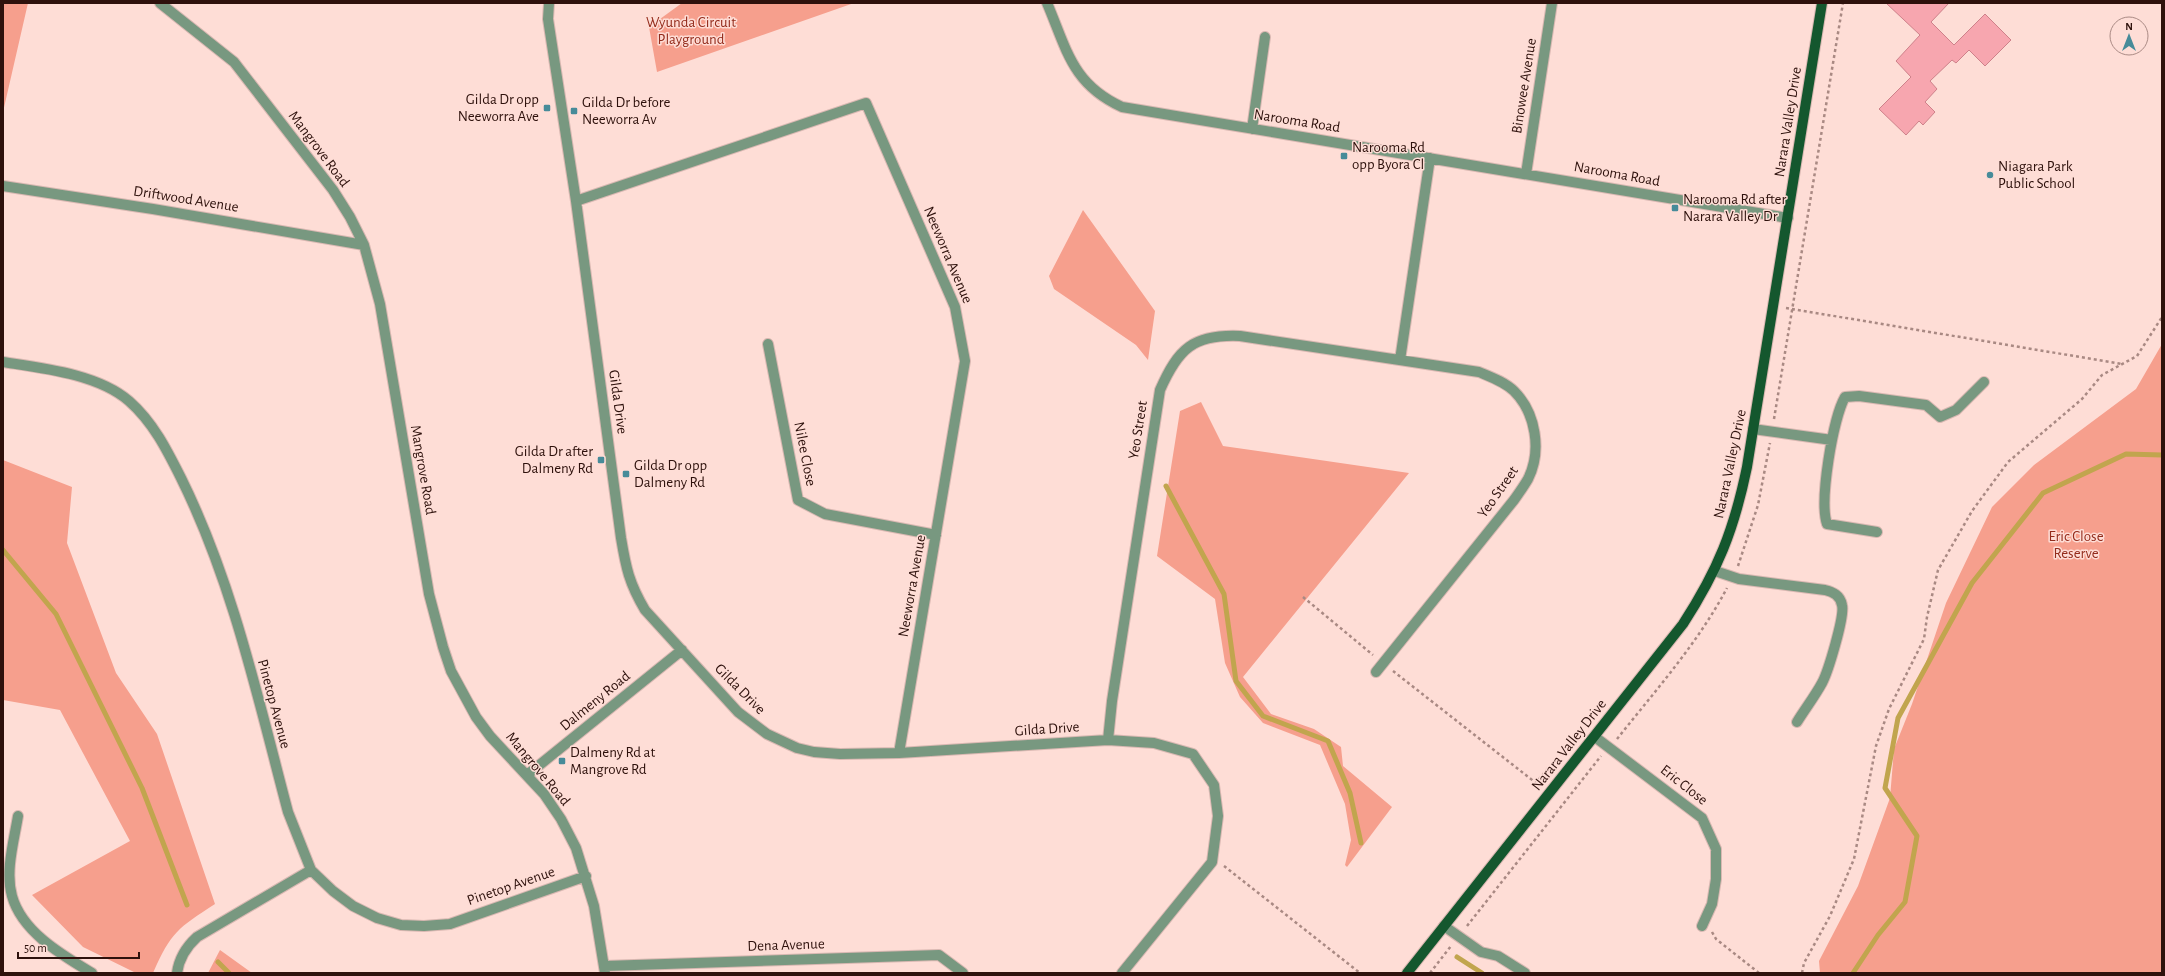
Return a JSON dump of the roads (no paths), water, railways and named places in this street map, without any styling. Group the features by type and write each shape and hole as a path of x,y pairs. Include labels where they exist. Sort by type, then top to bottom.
{"main road":[{"name":"Narara Valley Drive","path":"1407,973 1683,624 1715,571 1740,503 1774,306 1822,3"}],"street":[{"name":"Mangrove Road","path":"160,3 234,62 333,190 350,217 364,245 380,304 429,594 437,628 451,671 476,717 490,736 544,794 561,819 576,848 586,876 594,906 605,970"},
{"name":"Gilda Drive","path":"549,3 548,19 576,201 627,574 634,592 645,610 738,712 752,725 782,742 814,752 840,754 899,753 1108,740 1154,743 1193,754 1214,785 1218,816 1212,862 1122,973"},
{"name":"Narooma Road","path":"1047,3 1076,69 1083,81 1108,101 1137,112 1252,129 1788,218"},
{"name":"Binowee Avenue","path":"1526,174 1552,3"},
{"path":"1252,129 1265,37"},
{"name":"Neeworra Avenue","path":"576,201 866,103 955,307 965,361 899,753"},
{"path":"1400,360 1430,158"},
{"name":"Driftwood Avenue","path":"3,186 153,209 364,245"},
{"name":"Yeo Street","path":"1108,740 1160,390 1176,360 1195,342 1206,338 1222,335 1262,339 1479,372 1498,380 1513,391 1530,416 1535,434 1535,452 1528,479 1514,500 1376,672"},
{"name":"Nilee Close","path":"768,344 798,500 825,514 936,534"},
{"name":"Pinetop Avenue","path":"3,362 48,369 105,386 128,400 137,409 146,419 165,447 192,500 226,585 288,812 311,870 333,891 353,906 377,918 401,924 424,926 450,924 586,876"},
{"path":"1877,532 1827,524 1824,507 1832,440 1841,404 1846,397 1859,396 1926,405 1940,417 1956,410 1984,382"},
{"path":"1753,430 1832,440"},
{"path":"1715,571 1733,577 1834,592 1840,597 1843,606 1841,624 1823,682 1797,722"},
{"name":"Dalmeny Road","path":"527,775 682,650"},
{"name":"Eric Close","path":"1595,737 1702,818 1716,849 1716,879 1712,904 1704,922"},
{"path":"18,816 10,878 12,895 19,912 35,933 66,957 92,973"},
{"path":"176,973 181,956 189,944 197,937 311,870"},
{"path":"1444,926 1481,952 1498,956 1525,973"},
{"name":"Dena Avenue","path":"605,970 939,955 963,973"}],"waterway":[{"path":"1853,973 1878,935 1905,902 1917,836 1885,788 1898,718 1972,583 2043,493 2126,454 2162,455"},
{"path":"1166,486 1224,594 1236,681 1263,716 1328,741 1350,793 1361,843"},
{"path":"3,550 56,614 142,788 187,905"},
{"path":"1457,957 1482,973"},
{"path":"218,962 229,973"}],"place":[{"name":"Gilda Dr opp Neeworra Ave","path":"547,108"},
{"name":"Gilda Dr before Neeworra Av","path":"574,111"},
{"name":"Narooma Rd opp Byora Cl","path":"1344,156"},
{"name":"Niagara Park Public School","path":"1990,175"},
{"name":"Narooma Rd after Narara Valley Dr","path":"1675,208"},
{"name":"Gilda Dr after Dalmeny Rd","path":"601,460"},
{"name":"Gilda Dr opp Dalmeny Rd","path":"626,474"},
{"name":"Dalmeny Rd at Mangrove Rd","path":"562,761"}],"park label":[{"name":"Wyunda Circuit Playground","path":"691,30"},
{"name":"Eric Close Reserve","path":"2076,544"}]}
